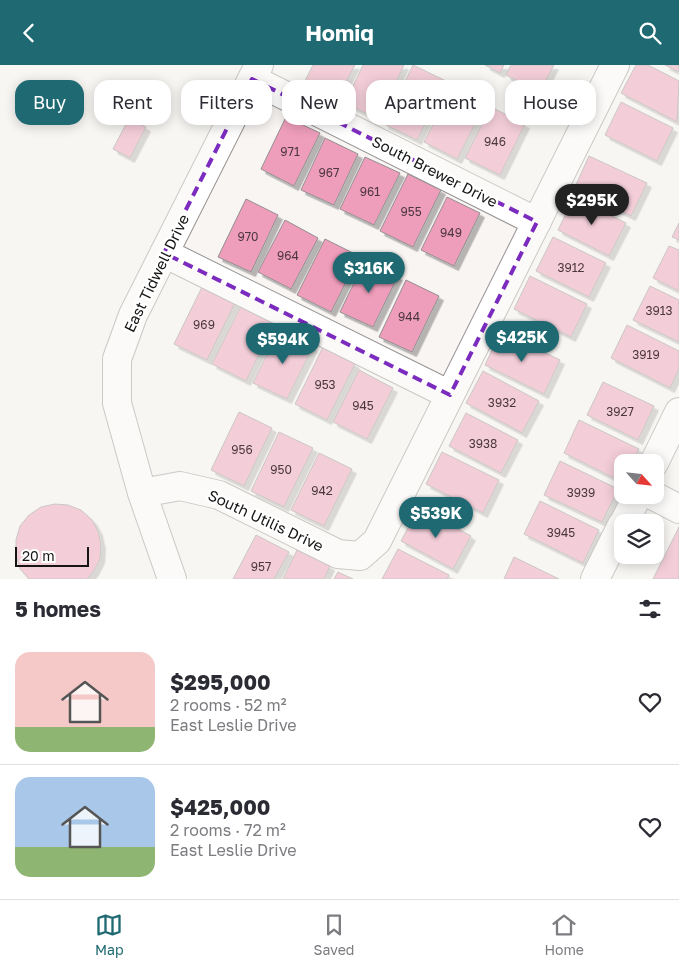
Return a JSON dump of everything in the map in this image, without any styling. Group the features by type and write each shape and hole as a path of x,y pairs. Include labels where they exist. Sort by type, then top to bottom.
{"street":[{"path":"164,253 450,395 615,65"},
{"name":"South Brewer Drive","path":"256,72 537,222"},
{"name":"East Tidwell Drive","path":"172,579 142,493 117,403 117,359 133,315 256,72"},
{"name":"South Utilis Drive","path":"142,493 180,486 219,495 338,554 360,556 377,541 450,395"},
{"path":"658,454 679,412"},
{"path":"664,501 679,509"},
{"path":"595,579 614,541"}],"highlighted area":[{"path":"252,79 537,222 450,395 164,253"}],"building":[{"path":"313,65 355,65 347,80 306,80"},
{"path":"363,65 404,65 397,80 366,80 366,113 356,108 356,80"},
{"path":"413,65 444,80 406,80"},
{"path":"485,65 504,65 500,73"},
{"path":"511,65 554,65 546,80 516,80 506,75"},
{"path":"636,65 648,65 679,81 677,122 621,93"},
{"path":"665,65 679,65 679,72"},
{"path":"621,102 673,128 657,161 605,135"},
{"path":"495,109 505,114 505,125 525,125 500,175 465,158 482,125 495,125"},
{"path":"125,125 142,125 146,127 130,158 113,149"},
{"path":"282,125 303,125 320,133 294,186 261,169"},
{"path":"386,125 424,125 417,140"},
{"path":"433,125 475,125 457,159 424,142"},
{"path":"325,138 358,154 334,205 301,190"},
{"path":"589,156 647,183 631,216 574,189"},
{"path":"365,157 400,173 374,225 340,209"},
{"path":"408,174 441,190 413,247 380,231"},
{"path":"447,197 480,213 454,266 421,250"},
{"path":"574,197 626,223 609,256 558,230"},
{"path":"246,199 278,215 251,272 218,257"},
{"path":"285,220 318,238 291,289 258,272"},
{"path":"679,223 679,240 672,237"},
{"path":"553,237 606,263 589,297 536,271"},
{"path":"325,239 359,256 331,312 297,295"},
{"path":"669,246 679,250 679,291 653,278"},
{"path":"365,260 398,276 373,327 340,312"},
{"path":"530,276 587,304 571,337 514,309"},
{"path":"406,280 439,296 412,352 379,337"},
{"path":"650,286 679,300 679,342 633,320"},
{"path":"202,287 235,303 207,360 174,344"},
{"path":"241,306 275,322 246,381 212,364"},
{"path":"627,325 679,351 679,369 670,388 611,358"},
{"path":"279,330 313,347 287,399 253,383"},
{"path":"501,331 560,360 544,394 485,365"},
{"path":"323,347 355,364 327,420 295,404"},
{"path":"359,370 393,388 367,439 333,422"},
{"path":"483,371 539,401 522,433 466,403"},
{"path":"603,382 654,406 638,440 587,415"},
{"path":"239,412 272,428 244,486 211,470"},
{"path":"466,413 518,440 501,473 449,446"},
{"path":"579,420 639,449 636,454 614,454 614,478 564,453"},
{"path":"279,432 313,448 284,507 251,491"},
{"path":"442,452 499,480 483,513 426,484"},
{"path":"319,453 352,469 324,526 291,510"},
{"path":"560,461 614,487 614,497 602,522 544,495"},
{"path":"540,501 599,530 583,563 524,534"},
{"path":"55,504 68,505 81,510 92,520 98,531 101,545 100,559 94,571 87,579 29,579 20,569 16,555 16,540 20,526 29,515 41,507"},
{"path":"419,508 471,536 453,569 401,541"},
{"path":"679,527 679,579 653,579 660,564 664,564 664,557"},
{"path":"256,535 289,552 274,579 233,579"},
{"path":"398,549 449,575 447,579 382,579"},
{"path":"297,550 330,566 324,579 283,579"},
{"path":"514,557 559,579 504,579"},
{"path":"338,572 353,579 334,579"}]}
